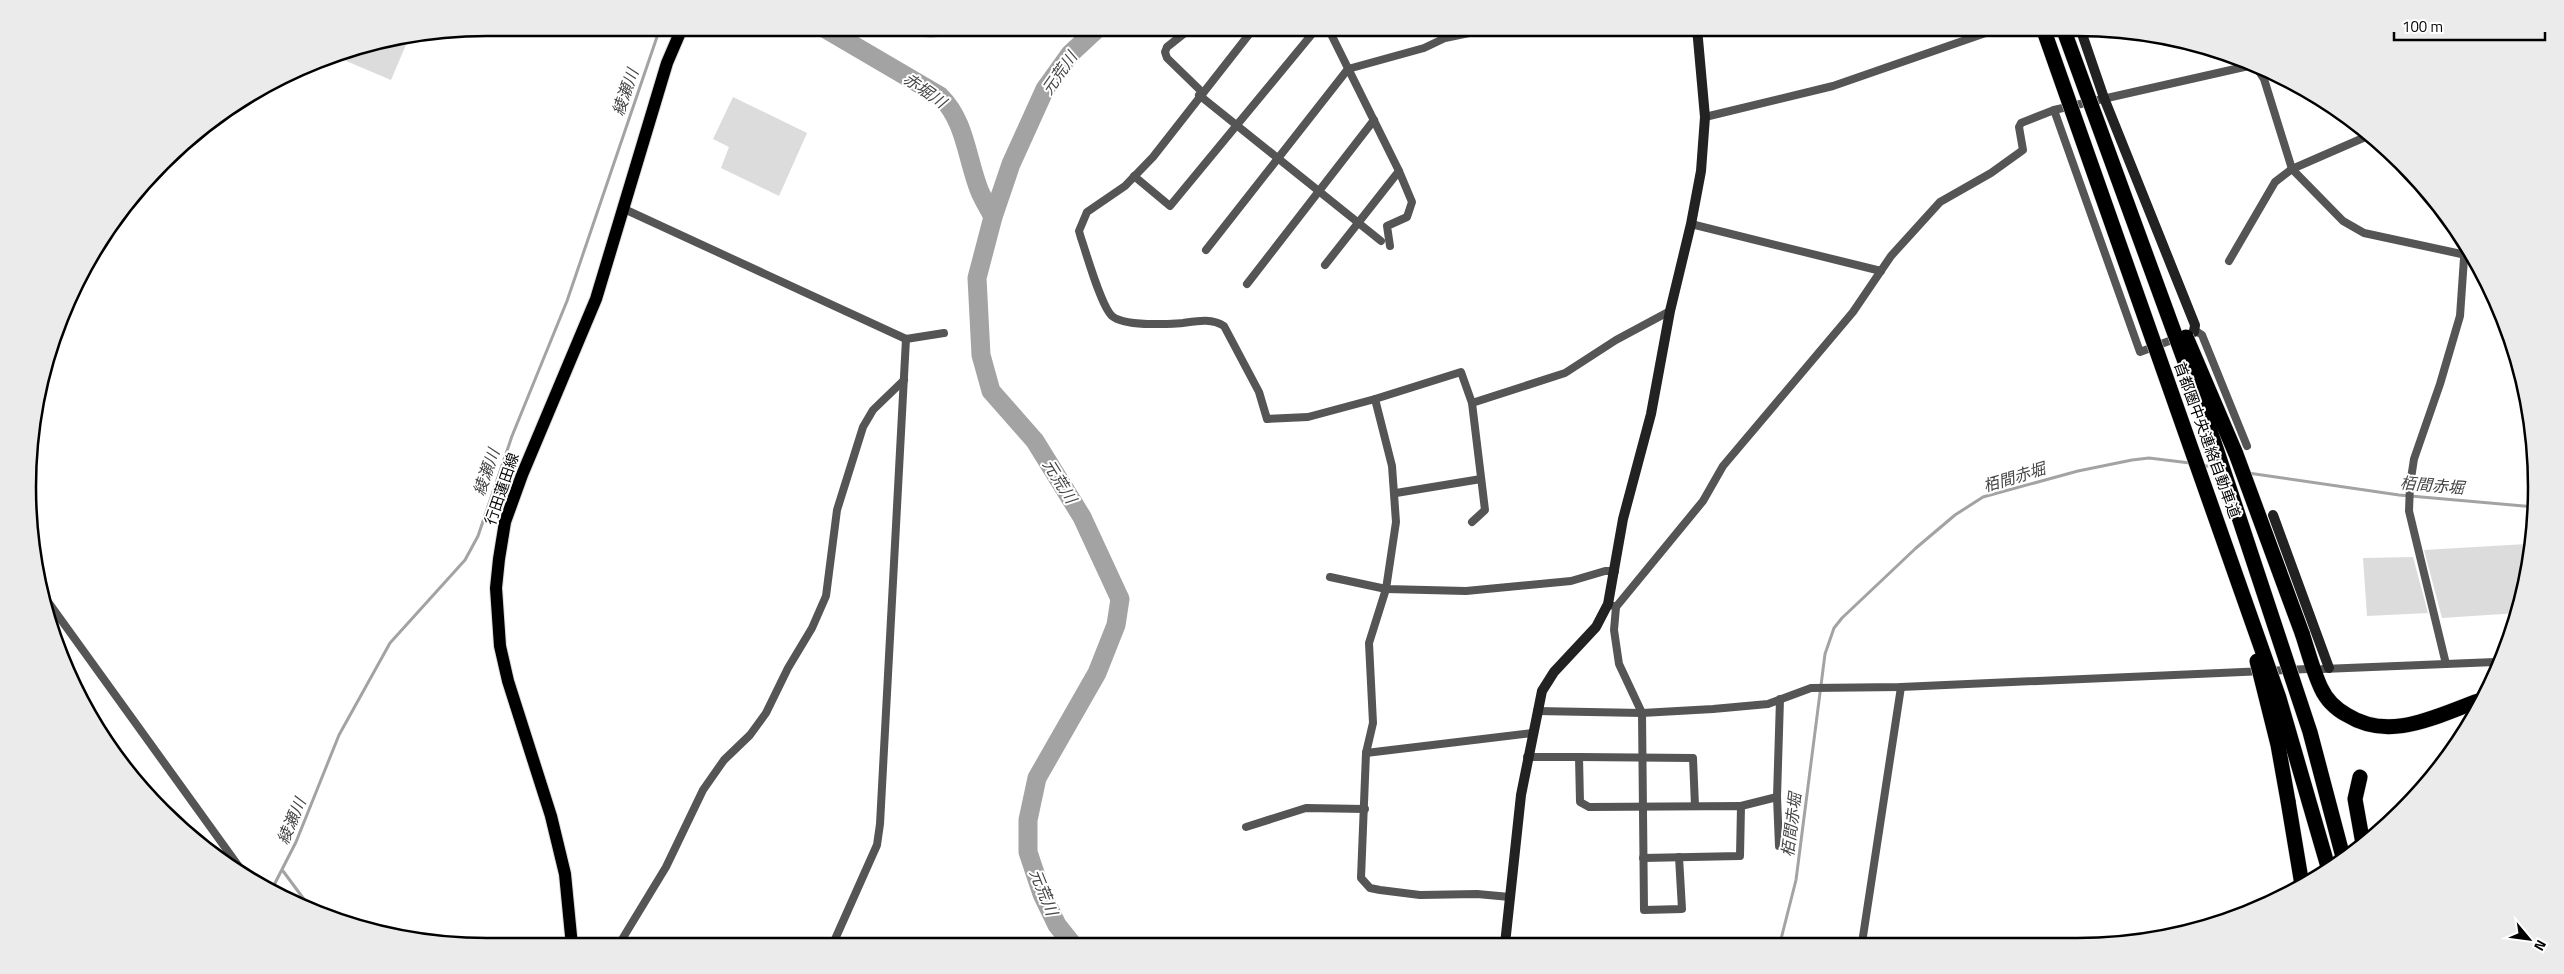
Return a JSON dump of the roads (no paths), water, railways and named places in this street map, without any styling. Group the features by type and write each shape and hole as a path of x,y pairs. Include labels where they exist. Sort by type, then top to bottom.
{"highway":[{"name":"首都圏中央連絡自動車道","path":"2046,36 2279,698 2327,862"},
{"name":"首都圏中央連絡自動車道","path":"2066,36 2211,433 2310,732 2342,852"},
{"path":"2144,247 2233,445 2287,587 2321,688 2330,702 2351,718 2383,728 2400,727 2472,702"},
{"path":"2206,487 2222,546 2256,654 2278,745 2301,878"},
{"path":"2360,777 2355,799 2362,836"}],"main road":[{"name":"行田蓮田線","path":"571,938 565,874 551,816 508,681 500,646 496,588 505,522 522,475 596,299 667,63 679,36"}],"street":[{"path":"1181,36 1168,47 1165,52 1167,58 1201,94 1381,241"},
{"path":"1248,36 1153,157 1134,176 1087,212 1079,230 1107,310 1111,315 1129,323 1176,324 1202,321 1224,326 1259,392 1264,417 1270,420 1308,417 1375,399 1461,372 1472,403 1484,510 1472,522"},
{"path":"1134,176 1170,206 1310,36"},
{"path":"1332,36 1399,171 1412,202 1407,217 1387,226 1390,246"},
{"path":"1206,250 1348,69 1424,48 1445,38 1455,36"},
{"path":"1679,858 1682,909 1644,910 1642,713 1619,664 1612,605 1623,519 1651,414 1670,311 1691,224 1701,171 1706,116 1698,36"},
{"path":"1706,116 1833,86 1977,36"},
{"path":"2083,36 2104,98 2193,318 2194,332"},
{"path":"1506,938 1521,795 1537,711 1547,682 1703,501 1730,458 1853,312 1890,256 1940,202 1991,173 2023,150 2019,127 2021,124 2054,110 2241,68"},
{"path":"2263,77 2292,169 2343,222 2358,231 2462,253"},
{"path":"2054,110 2140,352 2194,332 2202,335 2247,446"},
{"path":"1247,284 1374,120"},
{"path":"2229,261 2275,182 2292,169 2362,138"},
{"path":"1325,265 1399,171"},
{"path":"622,208 906,339 944,333"},
{"path":"1691,224 1881,271"},
{"path":"2446,664 2409,511 2410,485 2414,459 2443,374 2460,316 2465,258"},
{"path":"1472,403 1565,374 1616,340 1670,311"},
{"path":"836,938 877,845 880,824 906,339"},
{"path":"623,938 666,867 703,790 724,760 750,735 766,713 788,668 812,628 826,596 837,510 863,427 873,410 904,380"},
{"path":"1375,399 1392,466 1396,493 1394,550 1386,590 1369,643 1373,722 1366,753 1361,878 1370,888 1420,895 1477,894 1510,897"},
{"path":"1396,493 1481,479"},
{"path":"2273,515 2326,668 2492,662"},
{"path":"1330,578 1386,590 1466,591 1571,582 1605,571 1615,571"},
{"path":"54,609 234,860"},
{"path":"1537,711 1642,713 1768,704 1811,688 1901,687 2308,669"},
{"path":"1863,938 1901,687"},
{"path":"1779,846 1777,797 1780,699"},
{"path":"1366,753 1533,733"},
{"path":"1580,756 1582,805 1589,807 1741,806 1777,797"},
{"path":"1528,757 1692,758 1695,806"},
{"path":"1642,858 1740,856 1741,806"},
{"path":"1246,827 1306,808 1365,809"}],"waterway":[{"name":"綾瀬川","path":"275,884 296,842 339,735 390,643 465,560 478,536 512,436 567,301 657,36"},
{"name":"赤堀川","path":"838,36 940,96 949,106 961,129 980,192 993,217"},
{"name":"元荒川","path":"1067,938 1057,925 1042,894 1028,852 1028,820 1037,778 1097,673 1116,625 1120,599 1082,517 1035,441 991,391 981,355 977,278 993,217 1011,164 1045,89 1070,54 1089,36"},
{"name":"栢間赤堀","path":"1781,938 1796,880 1825,654 1834,628 1842,618 1916,548 1955,515 1983,497 2078,471 2132,460 2149,458 2190,463"},
{"name":"栢間赤堀","path":"2201,465 2217,468"},
{"name":"栢間赤堀","path":"2248,473 2399,495 2527,506"},
{"path":"283,871 303,898"}]}
